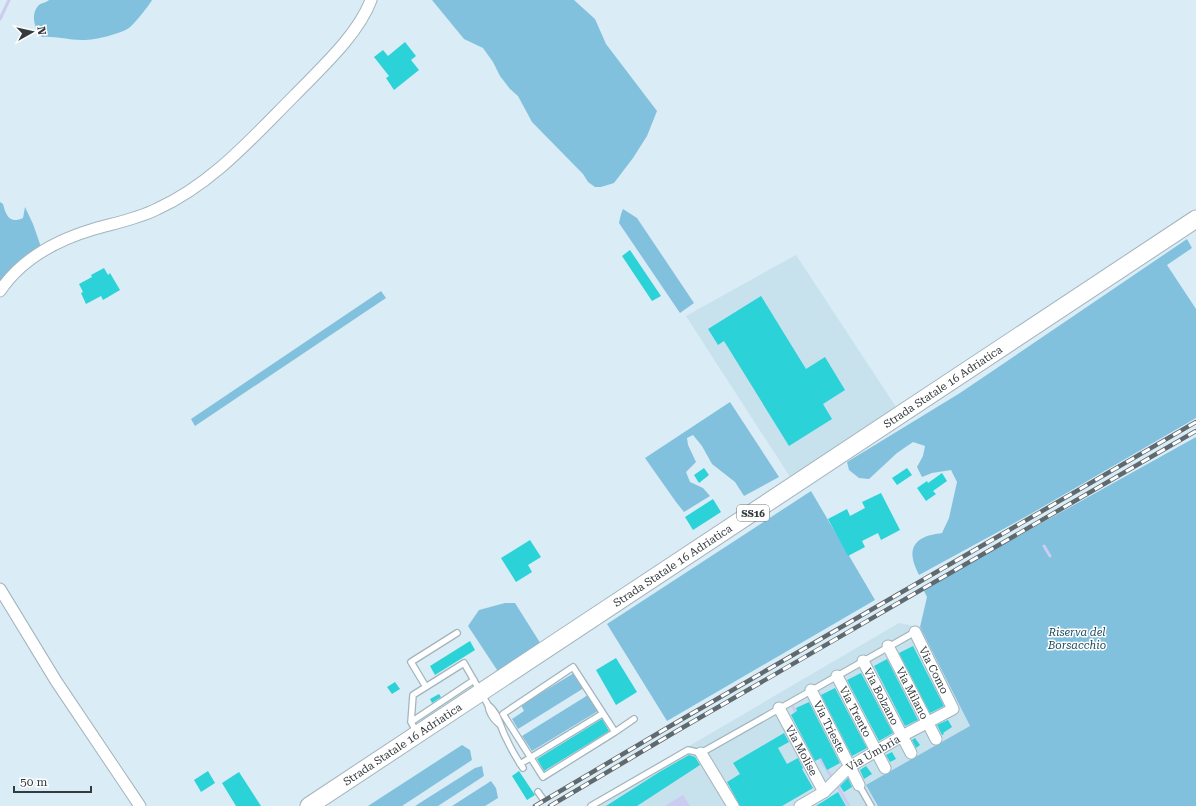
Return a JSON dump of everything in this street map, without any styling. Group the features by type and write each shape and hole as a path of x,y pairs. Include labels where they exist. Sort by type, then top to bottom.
{"main road":[{"name":"Strada Statale 16 Adriatica","path":"309,806 414,728 481,693 1196,219"}],"street":[{"path":"0,291 11,276 24,263 50,247 84,232 156,210 182,196 212,174 246,144 334,54 359,23 371,0"},
{"path":"0,589 56,680 140,806"},
{"name":"Via Como","path":"915,632 953,709"},
{"name":"Via Milano","path":"888,646 936,739"},
{"name":"Via Bolzano","path":"863,661 911,753"},
{"name":"Via Trento","path":"837,676 885,768"},
{"name":"Via Trieste","path":"811,690 859,785"},
{"name":"Via Molise","path":"778,708 824,792"},
{"name":"Via Umbria","path":"800,806 824,792 850,766 953,709"},
{"path":"701,753 733,806"}],"lane":[{"path":"591,806 688,750 701,753 778,708 915,632"},
{"path":"426,687 411,662 457,633"},
{"path":"414,728 413,695 464,663 481,693 496,713 499,724 507,741 521,766 530,758 602,714"},
{"path":"615,732 572,667 502,714 543,777 615,732 634,719"},
{"path":"859,785 871,806"},
{"path":"538,792 543,799"}],"shaded area":[{"path":"796,255 898,410 792,480 686,316"},
{"path":"899,623 920,627 1010,806 587,806"},
{"path":"683,795 690,806 665,806"}],"green space":[{"path":"49,0 152,0 148,7 129,28 113,35 86,40 76,40 42,37 37,30 34,22 34,14 39,5"},
{"path":"432,0 574,0 595,19 606,44 657,111 647,136 614,183 601,187 595,187 588,182 583,174 532,122 518,96 510,89 500,76 493,62 483,48 464,39"},
{"path":"0,202 3,204 9,218 15,220 23,218 25,207 41,247 0,287"},
{"path":"623,209 637,218 694,303 680,313 619,223"},
{"path":"1187,239 1192,248 1167,265 1196,309 1196,418 1027,516 919,575 912,556 914,547 923,538 942,533 949,518 957,482 951,470 932,473 922,477 917,467 923,456 925,446 913,442 897,453 869,479 859,478 849,470 847,462 960,393"},
{"path":"381,291 386,298 195,426 191,419"},
{"path":"730,402 779,477 744,496 735,482 712,464 702,446 693,435 687,438 688,445 696,462 686,472 690,482 703,488 710,496 684,512 645,458"},
{"name":"Riserva del Borsacchio","path":"1196,437 1196,806 878,806 866,785 970,726 920,627 927,597 923,589"},
{"path":"811,491 875,600 667,721 607,624"},
{"path":"505,603 515,603 544,649 501,676 468,626 479,610"},
{"path":"574,673 584,688 518,729 512,719 524,711 521,705"},
{"path":"588,695 598,711 532,751 522,736"},
{"path":"462,745 470,750 472,760 402,806 368,806"},
{"path":"482,766 484,776 438,806 415,806 475,768"},
{"path":"491,781 496,788 498,798 485,806 452,806"}],"building":[{"path":"405,42 416,56 411,60 419,70 394,90 386,78 389,76 374,57 383,50 388,56"},
{"path":"630,250 661,296 652,301 622,256"},
{"path":"104,268 108,275 110,273 120,290 103,300 101,296 86,304 79,284"},
{"path":"761,296 806,369 825,357 845,390 823,404 832,419 789,446 724,341 718,345 708,329"},
{"path":"704,468 709,475 699,483 694,475"},
{"path":"907,468 912,475 897,485 892,478"},
{"path":"942,473 947,481 933,491 936,494 926,501 917,488 927,481 928,483"},
{"path":"881,493 900,530 881,540 878,533 862,541 865,547 848,556 828,519 847,509 850,516 865,508 862,502"},
{"path":"713,499 721,512 693,530 685,517"},
{"path":"530,540 541,557 528,565 532,572 516,582 501,558"},
{"path":"470,641 475,650 435,675 430,666"},
{"path":"913,646 944,706 930,713 899,653"},
{"path":"616,658 637,692 616,705 596,670"},
{"path":"887,659 918,720 905,726 874,666"},
{"path":"861,673 893,733 879,741 847,680"},
{"path":"395,682 400,689 392,694 387,687"},
{"path":"835,688 867,748 852,756 821,695"},
{"path":"439,694 441,697 432,703 430,699"},
{"path":"809,702 840,763 827,770 821,758 815,761 791,715 797,711 796,708"},
{"path":"602,719 609,731 544,771 537,759"},
{"path":"948,720 952,727 942,735 937,725"},
{"path":"784,733 789,742 778,748 787,764 798,758 803,768 802,769 813,788 782,806 740,806 727,782 740,774 733,763"},
{"path":"915,738 920,745 916,748 912,740"},
{"path":"892,752 896,759 890,762 886,755"},
{"path":"689,755 695,757 700,765 637,806 606,806 661,771"},
{"path":"866,766 872,774 864,779 860,770"},
{"path":"208,771 215,783 201,792 194,780"},
{"path":"519,771 535,795 527,800 512,776"},
{"path":"239,772 261,806 236,806 222,783"},
{"path":"848,778 852,787 844,792 840,786"},
{"path":"838,792 846,806 816,806"}],"waterway":[{"path":"0,19 9,0"},
{"path":"1044,546 1050,556"},
{"path":"793,707 797,715"},
{"path":"818,755 831,776"},
{"path":"837,785 849,806"}],"railway":[{"path":"535,806 672,725 1196,422"},
{"path":"550,806 675,732 1196,431"}]}
